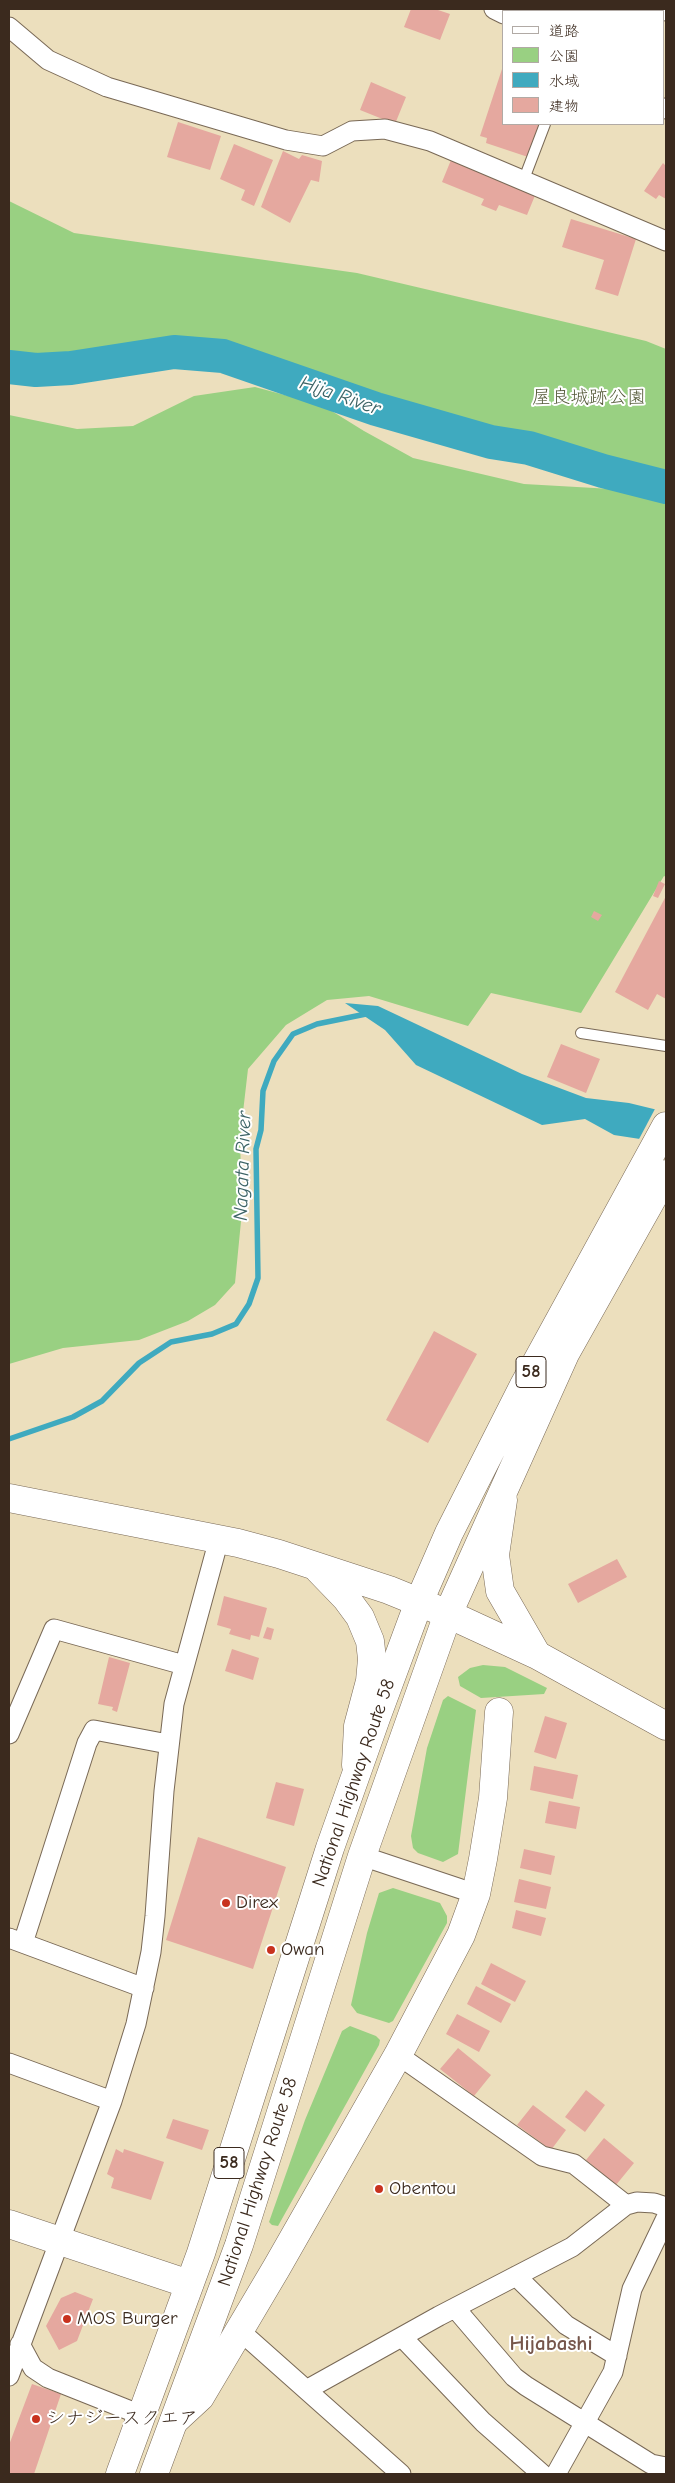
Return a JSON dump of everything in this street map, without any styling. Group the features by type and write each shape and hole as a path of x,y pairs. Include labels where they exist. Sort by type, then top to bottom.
{"main road":[{"name":"National Highway Route 58","path":"120,2474 189,2284 355,1776 419,1602 453,1524 522,1387 661,1137"},
{"name":"National Highway Route 58","path":"154,2474 240,2244 362,1856 448,1614 565,1354 666,1174"},
{"path":"505,1484 496,1555 500,1592 537,1655"},
{"path":"9,1498 219,1539 314,1566 419,1602 537,1655 666,1726"},
{"path":"314,1566 346,1598 360,1617 370,1641 372,1666 366,1700 358,1726 355,1776"},
{"path":"174,2421 200,2397 398,2055 461,1935 476,1894 493,1798 499,1712"},
{"path":"9,2224 189,2284"}],"street":[{"path":"9,27 48,60 107,87 286,140 323,146 352,131 385,129 430,141 524,179 638,231 666,241"},
{"path":"9,2376 112,2101 136,2024 144,1988 155,1916 168,1744 174,1704 219,1539"},
{"path":"9,1734 54,1629 184,1665"},
{"path":"144,1988 16,1941 86,1742 94,1730 168,1744"},
{"path":"362,1856 476,1894"},
{"path":"398,2055 542,2156 574,2164 626,2205"},
{"path":"9,2063 112,2101"},
{"path":"308,2389 402,2336 572,2247 626,2205 637,2202 654,2203 666,2207"},
{"path":"556,2474 613,2372 632,2289 666,2218"},
{"path":"516,2276 566,2325 617,2356"},
{"path":"455,2308 514,2377 651,2464 666,2467"},
{"path":"239,2330 308,2389 401,2474"},
{"path":"402,2336 483,2422 542,2474"},
{"path":"20,2344 33,2368 40,2373 141,2416"}],"lane":[{"path":"524,179 545,125"},
{"path":"581,1033 666,1046"}],"green space":[{"name":"屋良城跡公園","path":"9,201 74,233 357,273 646,341 666,349 666,488 491,442 347,399 237,360 174,352 36,370 9,364"},
{"path":"255,387 322,405 413,458 524,484 612,489 666,496 666,877 664,876 581,1013 491,993 468,1026 369,996 327,1000 286,1025 248,1069 240,1138 242,1211 235,1283 215,1305 188,1321 139,1340 63,1348 9,1364 9,415 77,429 133,426 194,396"},
{"path":"483,1665 505,1667 547,1688 544,1694 481,1698 460,1686 458,1677 470,1668"},
{"path":"448,1696 476,1710 458,1854 443,1862 418,1853 413,1848 411,1836 427,1748 443,1700"},
{"path":"393,1888 440,1903 447,1916 447,1923 393,2021 389,2023 357,2013 351,2005 367,1933 379,1893"},
{"path":"350,2026 376,2036 380,2040 379,2045 278,2226 272,2225 269,2222 305,2120 342,2031"}],"water":[{"path":"345,1003 378,1006 522,1074 586,1098 629,1103 666,1112 666,1143 614,1135 585,1119 542,1125 416,1065 385,1030"}],"pier":[{"path":"656,1107 666,1110 666,1145 638,1141"}],"building":[{"path":"411,9 435,9 450,14 440,40 404,27"},
{"path":"502,69 502,125 543,125 531,158 486,143 487,138 480,136"},
{"path":"371,82 406,97 395,124 360,110"},
{"path":"178,122 221,136 210,170 167,157"},
{"path":"234,144 273,160 254,206 241,200 245,190 220,179"},
{"path":"283,151 299,159 302,155 322,161 319,182 311,180 290,223 261,207"},
{"path":"451,160 536,193 527,215 499,205 496,211 481,205 484,199 442,182"},
{"path":"663,163 666,166 666,199 659,195 656,199 644,191"},
{"path":"571,219 636,239 618,296 595,289 604,260 562,247"},
{"path":"659,881 665,884 658,898 653,896"},
{"path":"666,896 666,999 657,994 648,1010 615,992"},
{"path":"594,911 602,915 598,921 591,917"},
{"path":"561,1044 600,1059 586,1093 547,1077"},
{"path":"434,1331 477,1354 428,1443 386,1420"},
{"path":"617,1559 627,1577 578,1603 568,1584"},
{"path":"224,1596 267,1608 259,1637 251,1635 250,1640 229,1634 231,1629 217,1625"},
{"path":"267,1627 274,1629 271,1640 263,1638"},
{"path":"232,1649 259,1658 253,1680 225,1671"},
{"path":"109,1657 130,1663 117,1712 112,1710 113,1707 98,1704"},
{"path":"545,1716 567,1723 556,1759 534,1752"},
{"path":"534,1766 578,1775 573,1799 530,1790"},
{"path":"276,1782 304,1789 294,1826 266,1818"},
{"path":"549,1801 580,1807 576,1829 545,1823"},
{"name":"Direx","path":"198,1837 286,1867 253,1969 166,1940"},
{"path":"524,1849 555,1856 551,1875 520,1868"},
{"path":"519,1879 551,1887 546,1909 514,1902"},
{"path":"516,1910 546,1918 541,1936 512,1928"},
{"path":"491,1963 526,1981 515,2002 481,1984"},
{"path":"476,1986 511,2004 501,2023 467,2004"},
{"path":"457,2014 490,2031 479,2052 446,2034"},
{"path":"458,2048 491,2075 474,2096 440,2069"},
{"path":"586,2090 605,2105 585,2132 565,2117"},
{"path":"533,2105 566,2130 551,2150 517,2125"},
{"path":"173,2119 209,2130 202,2150 166,2138"},
{"path":"604,2138 634,2163 616,2185 586,2160"},
{"path":"116,2149 123,2153 124,2149 164,2162 151,2200 111,2188 114,2178 107,2174"},
{"name":"MOS Burger","path":"75,2292 93,2299 77,2341 59,2350 46,2326 61,2298"},
{"name":"シナジースクエア","path":"32,2384 61,2394 34,2474 9,2474 9,2445"}],"waterway":[{"name":"Hija River","path":"9,367 36,370 71,368 174,352 223,356 376,409 491,442 529,448 603,471 666,487"},
{"name":"Nagata River","path":"9,1439 73,1417 102,1401 139,1363 171,1342 212,1334 236,1324 249,1304 258,1278 256,1149 261,1130 263,1091 274,1061 293,1034 317,1024 366,1014"}],"place":[{"name":"Direx","path":"226,1903"},
{"name":"Owan","path":"271,1950"},
{"name":"Obentou","path":"379,2189"},
{"name":"MOS Burger","path":"67,2319"},
{"name":"シナジースクエア","path":"36,2419"}],"district":[{"name":"Hijabashi","path":"551,2344"}]}
